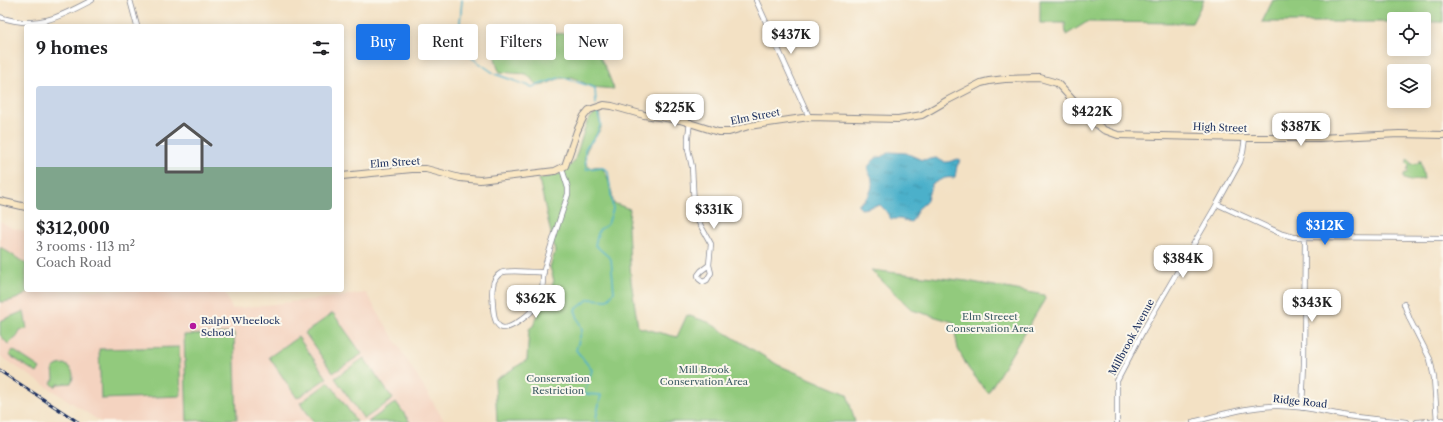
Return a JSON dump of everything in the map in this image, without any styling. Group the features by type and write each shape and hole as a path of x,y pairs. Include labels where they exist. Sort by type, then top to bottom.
{"street":[{"path":"0,17 21,22 46,23 92,0"},
{"path":"130,0 136,24"},
{"path":"756,0 809,118"},
{"name":"Elm Street","path":"344,176 426,169 460,178 480,180 555,171 565,166 581,120 589,110 604,105 644,116 690,122 718,132 729,132 749,126 809,118 911,117 922,115 981,83 1005,79 1041,78"},
{"name":"High Street","path":"1041,78 1057,83 1091,120 1104,130 1118,135 1319,138 1399,134 1443,134"},
{"path":"690,122 688,149 692,167 694,205 698,219 711,244 709,265"},
{"name":"Millbrook Avenue","path":"1117,422 1117,381 1144,329 1218,204 1240,162 1245,138"},
{"path":"544,272 507,272 501,273 497,276 492,286 494,314 496,323 500,327 511,327 534,310 542,290 544,272 568,194 568,188 562,168"},
{"path":"0,200 24,207"},
{"path":"1218,204 1282,234 1294,237 1443,238"},
{"path":"1302,408 1304,364 1305,238"},
{"path":"1404,304 1410,320 1430,359 1434,378 1437,421"},
{"name":"Ridge Road","path":"1193,422 1236,410 1276,406 1406,422"},
{"path":"1417,422 1443,420"}],"shaded area":[{"name":"Ralph Wheelock School","path":"0,221 12,228 24,231 24,292 225,292 232,309 366,293 445,422 101,422 0,356"}],"green space":[{"path":"1040,0 1204,0 1192,23 1087,22 1066,35 1065,23 1040,23"},
{"path":"1273,0 1443,0 1443,22 1431,22 1431,12 1387,12 1387,22 1262,22"},
{"path":"556,34 564,34 564,60 602,60 614,89 592,87 572,77 558,79 539,86 526,74 500,72 495,60 556,60"},
{"path":"599,111 601,128 588,148 585,158 586,163 590,168 600,167 603,169 608,178 613,203 630,209 628,228 631,281 638,327 677,337 687,315 708,322 778,365 847,394 855,422 497,422 495,380 527,360 529,329 533,326 554,281 550,267 555,252 539,179 562,173 574,162 587,122"},
{"path":"1407,159 1409,159 1411,164 1419,163 1419,161 1421,161 1424,179 1410,181 1404,179 1404,174 1409,172 1407,170 1409,166 1406,163"},
{"path":"0,248 2,248 24,263 24,292 28,292 17,299 0,302"},
{"name":"Elm Streeet Conservation Area","path":"871,270 967,281 1044,295 1045,299 988,393 968,368 958,349 953,322 912,310"},
{"path":"24,311 27,329 20,330 17,337 8,344 0,335 0,321"},
{"path":"333,313 362,354 333,373 305,333"},
{"path":"234,333 237,419 187,421 184,335"},
{"path":"298,337 327,378 297,398 269,357"},
{"path":"179,347 181,396 101,399 99,349"},
{"path":"13,350 40,368 37,373 9,355"},
{"path":"364,358 393,399 364,419 335,378"},
{"path":"64,364 72,372 73,375 71,383 58,384 55,387 51,383 54,379 53,368"},
{"path":"329,382 357,422 314,422 300,403"},
{"path":"396,402 410,422 368,422"}],"water":[{"path":"889,152 906,153 922,160 936,158 944,162 948,162 958,159 961,160 957,166 955,177 945,178 932,184 926,202 918,209 910,222 900,219 891,219 880,205 861,209 858,206 858,204 865,200 872,188 872,180 868,167 876,158 882,157"}],"waterway":[{"path":"462,0 458,45 472,58 495,74 532,87 562,77 595,88 596,104"},
{"path":"597,111 601,124 596,136 585,149 586,169 601,167 608,171 613,209 608,224 599,230 595,245 611,259 614,292 607,300 589,299 575,310 582,330 576,350 592,370 584,394 601,395 596,418 598,422"}],"railway":[{"path":"0,371 78,422"}],"place":[{"name":"Ralph Wheelock School","path":"193,326"}],"park label":[{"name":"Mill Brook Conservation Area","path":"704,374"},
{"name":"Conservation Restriction","path":"558,384"}]}
